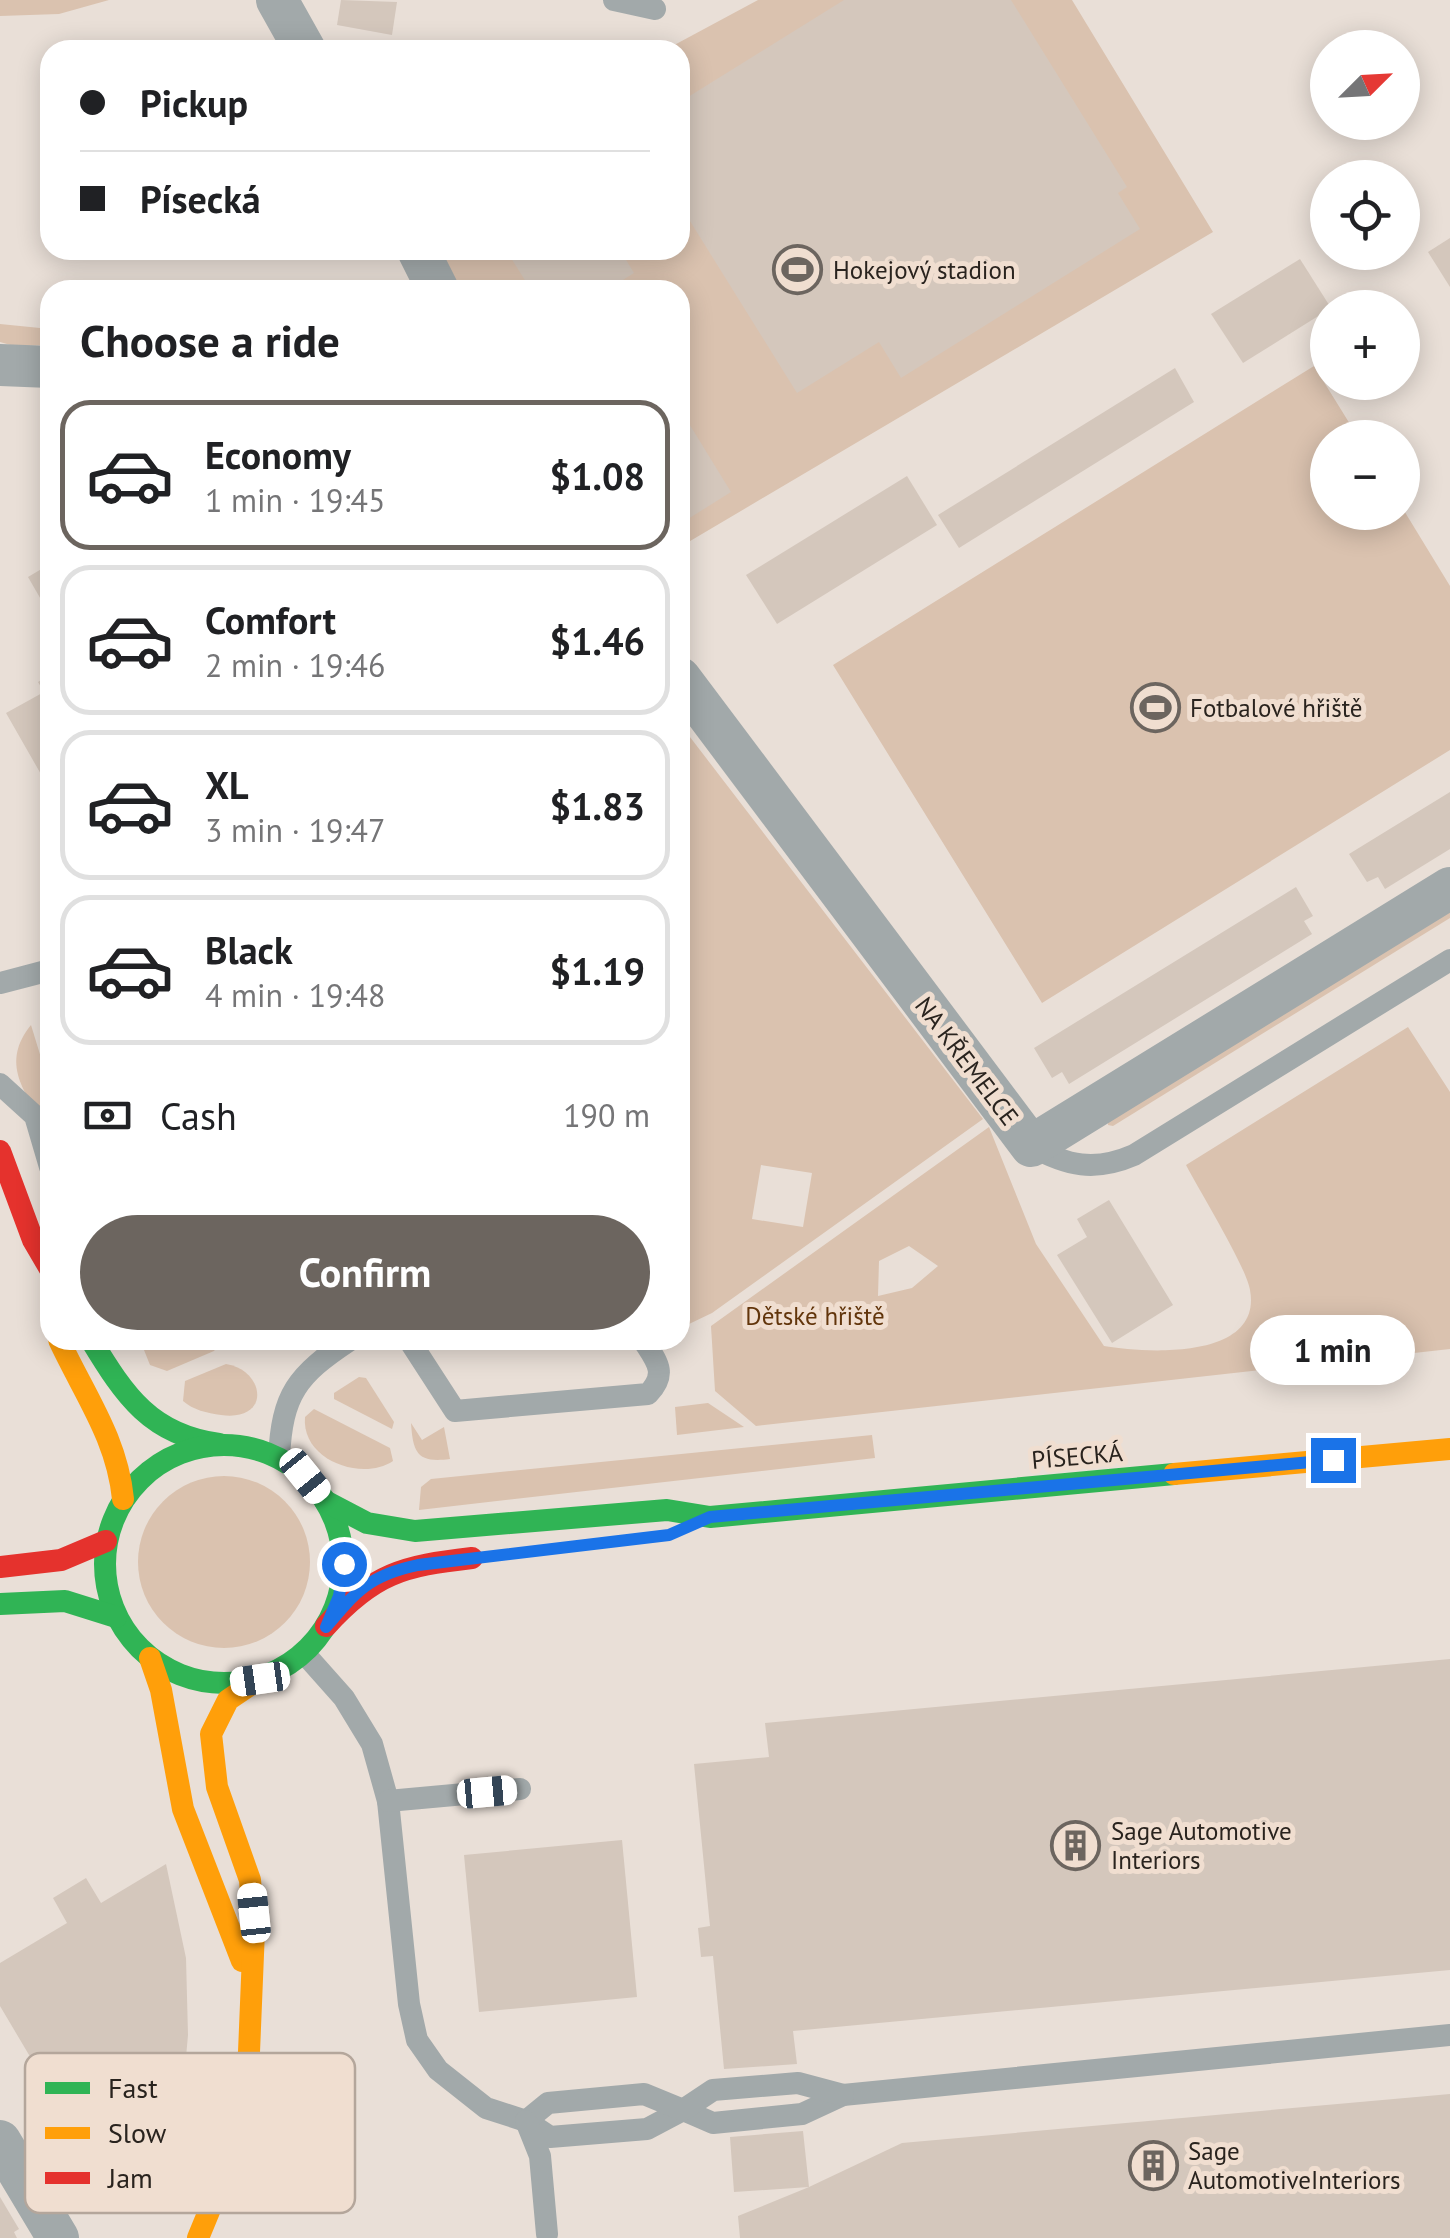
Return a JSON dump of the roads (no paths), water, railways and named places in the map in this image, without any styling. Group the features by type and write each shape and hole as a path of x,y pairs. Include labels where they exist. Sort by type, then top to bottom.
{"main road":[{"path":"0,1151 40,1262"},
{"path":"63,1350 108,1428 122,1468 123,1499"},
{"path":"97,1350 158,1424 181,1438 250,1447 279,1458 305,1476 325,1501 338,1531 344,1564 339,1596 326,1627"},
{"path":"219,1444 190,1449 164,1460 141,1477 123,1499 106,1541 105,1580 116,1617 150,1658 175,1674 202,1682 260,1679"},
{"name":"PÍSECKÁ","path":"325,1501 354,1520 383,1530 667,1510 710,1517 1450,1449"},
{"name":"PÍSECKÁ","path":"669,1535 710,1517"},
{"path":"0,1567 62,1560 106,1541"},
{"path":"248,2053 254,1950 251,1884 212,1767 210,1744 216,1718 223,1705 304,1652 357,1590 385,1572 495,1556"},
{"path":"0,1604 66,1602 116,1617"},
{"path":"150,1658 162,1688 179,1794 251,1982"},
{"path":"198,2238 208,2213"}],"street":[{"path":"277,0 299,40"},
{"path":"0,366 40,366"},
{"name":"NA KŘEMELCE","path":"690,691 1030,1146 1450,888"},
{"path":"0,2141 25,2183"},
{"path":"43,2213 58,2238"}],"lane":[{"path":"614,0 655,9"},
{"path":"1030,1146 1078,1166 1108,1166 1141,1150 1450,960"},
{"path":"0,982 40,972"},
{"path":"0,1084 34,1116 40,1135"},
{"path":"279,1458 284,1406 292,1389 335,1350"},
{"path":"415,1350 455,1411 648,1394 660,1382 661,1370 649,1350"},
{"path":"304,1652 344,1698 372,1744 388,1800 409,2004 417,2040 438,2070 460,2089 486,2108 526,2121 550,2137 646,2130 713,2090 798,2083 843,2096"},
{"path":"388,1800 520,1789"},
{"path":"526,2121 548,2103 644,2094 714,2123 802,2114 843,2096 1450,2035"},
{"path":"526,2121 540,2156 547,2234"}],"place":[{"name":"Hokejový stadion","path":"798,270"},
{"name":"Fotbalové hřiště","path":"1155,708"},
{"name":"Sage Automotive Interiors","path":"1076,1845"},
{"name":"Sage AutomotiveInteriors","path":"1153,2165"}],"park label":[{"name":"Dětské hřiště","path":"815,1316"}]}
